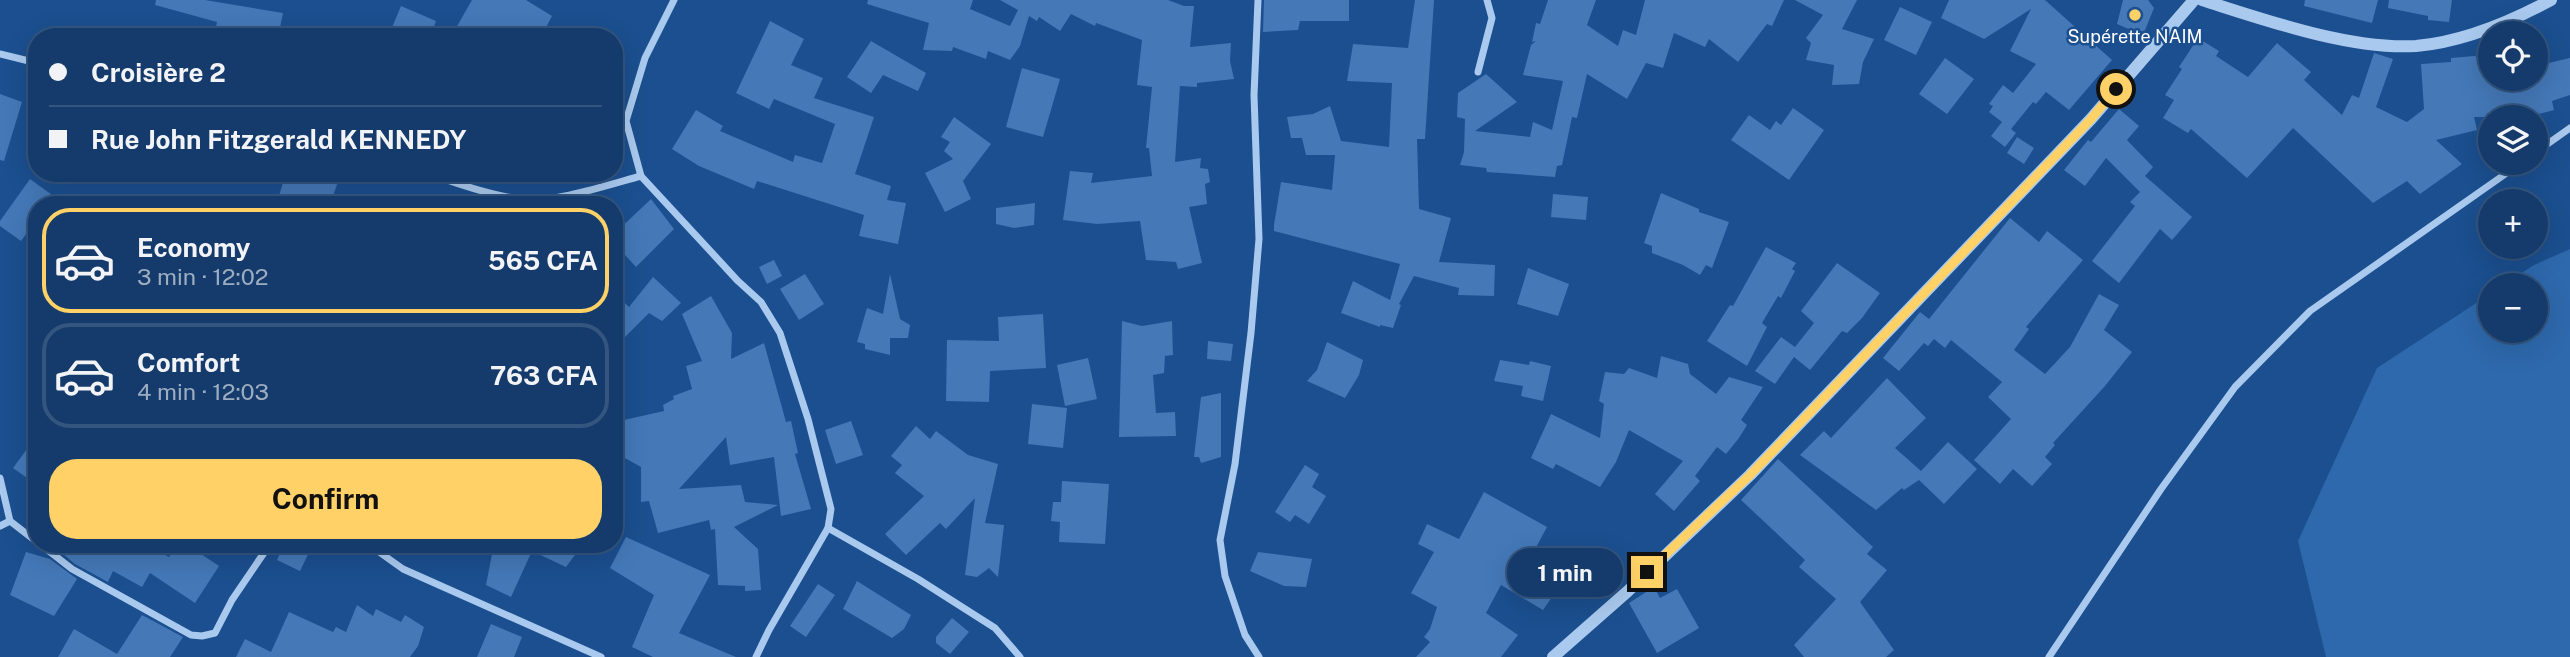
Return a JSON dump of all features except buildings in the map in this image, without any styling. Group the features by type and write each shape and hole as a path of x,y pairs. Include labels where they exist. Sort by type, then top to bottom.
{"street":[{"path":"674,0 645,58 626,121 641,176 738,281 761,302 780,333 808,419 831,509 828,528 769,629 757,657"},
{"path":"1258,0 1254,95 1259,239 1235,464 1220,540 1228,587 1245,635 1259,657"},
{"path":"1478,72 1492,18 1487,0"},
{"path":"1553,657 1750,475 2091,119 2194,0"},
{"path":"2203,0 2341,39 2405,46 2466,37 2551,0"},
{"path":"0,54 28,62"},
{"path":"2548,144 2570,128"},
{"path":"2049,657 2161,489 2235,387 2310,311 2504,175"},
{"path":"623,181 641,176"},
{"path":"452,182 502,196"},
{"path":"561,196 619,182"},
{"path":"0,478 10,522 28,536"},
{"path":"0,526 10,522"},
{"path":"828,528 918,579 995,628 1020,657"},
{"path":"51,553 72,569 191,635 202,636 215,634 232,600 264,553"},
{"path":"381,553 403,569 601,657"}],"shaded area":[{"path":"2570,249 2570,657 2326,657 2298,541 2377,368 2478,302 2478,343 2548,343 2548,273 2522,273"}],"place":[{"name":"Supérette NAIM","path":"2135,15"}],"route":[{"path":"1647,572 1750,475 1880,336 2091,119 2116,89"}]}
